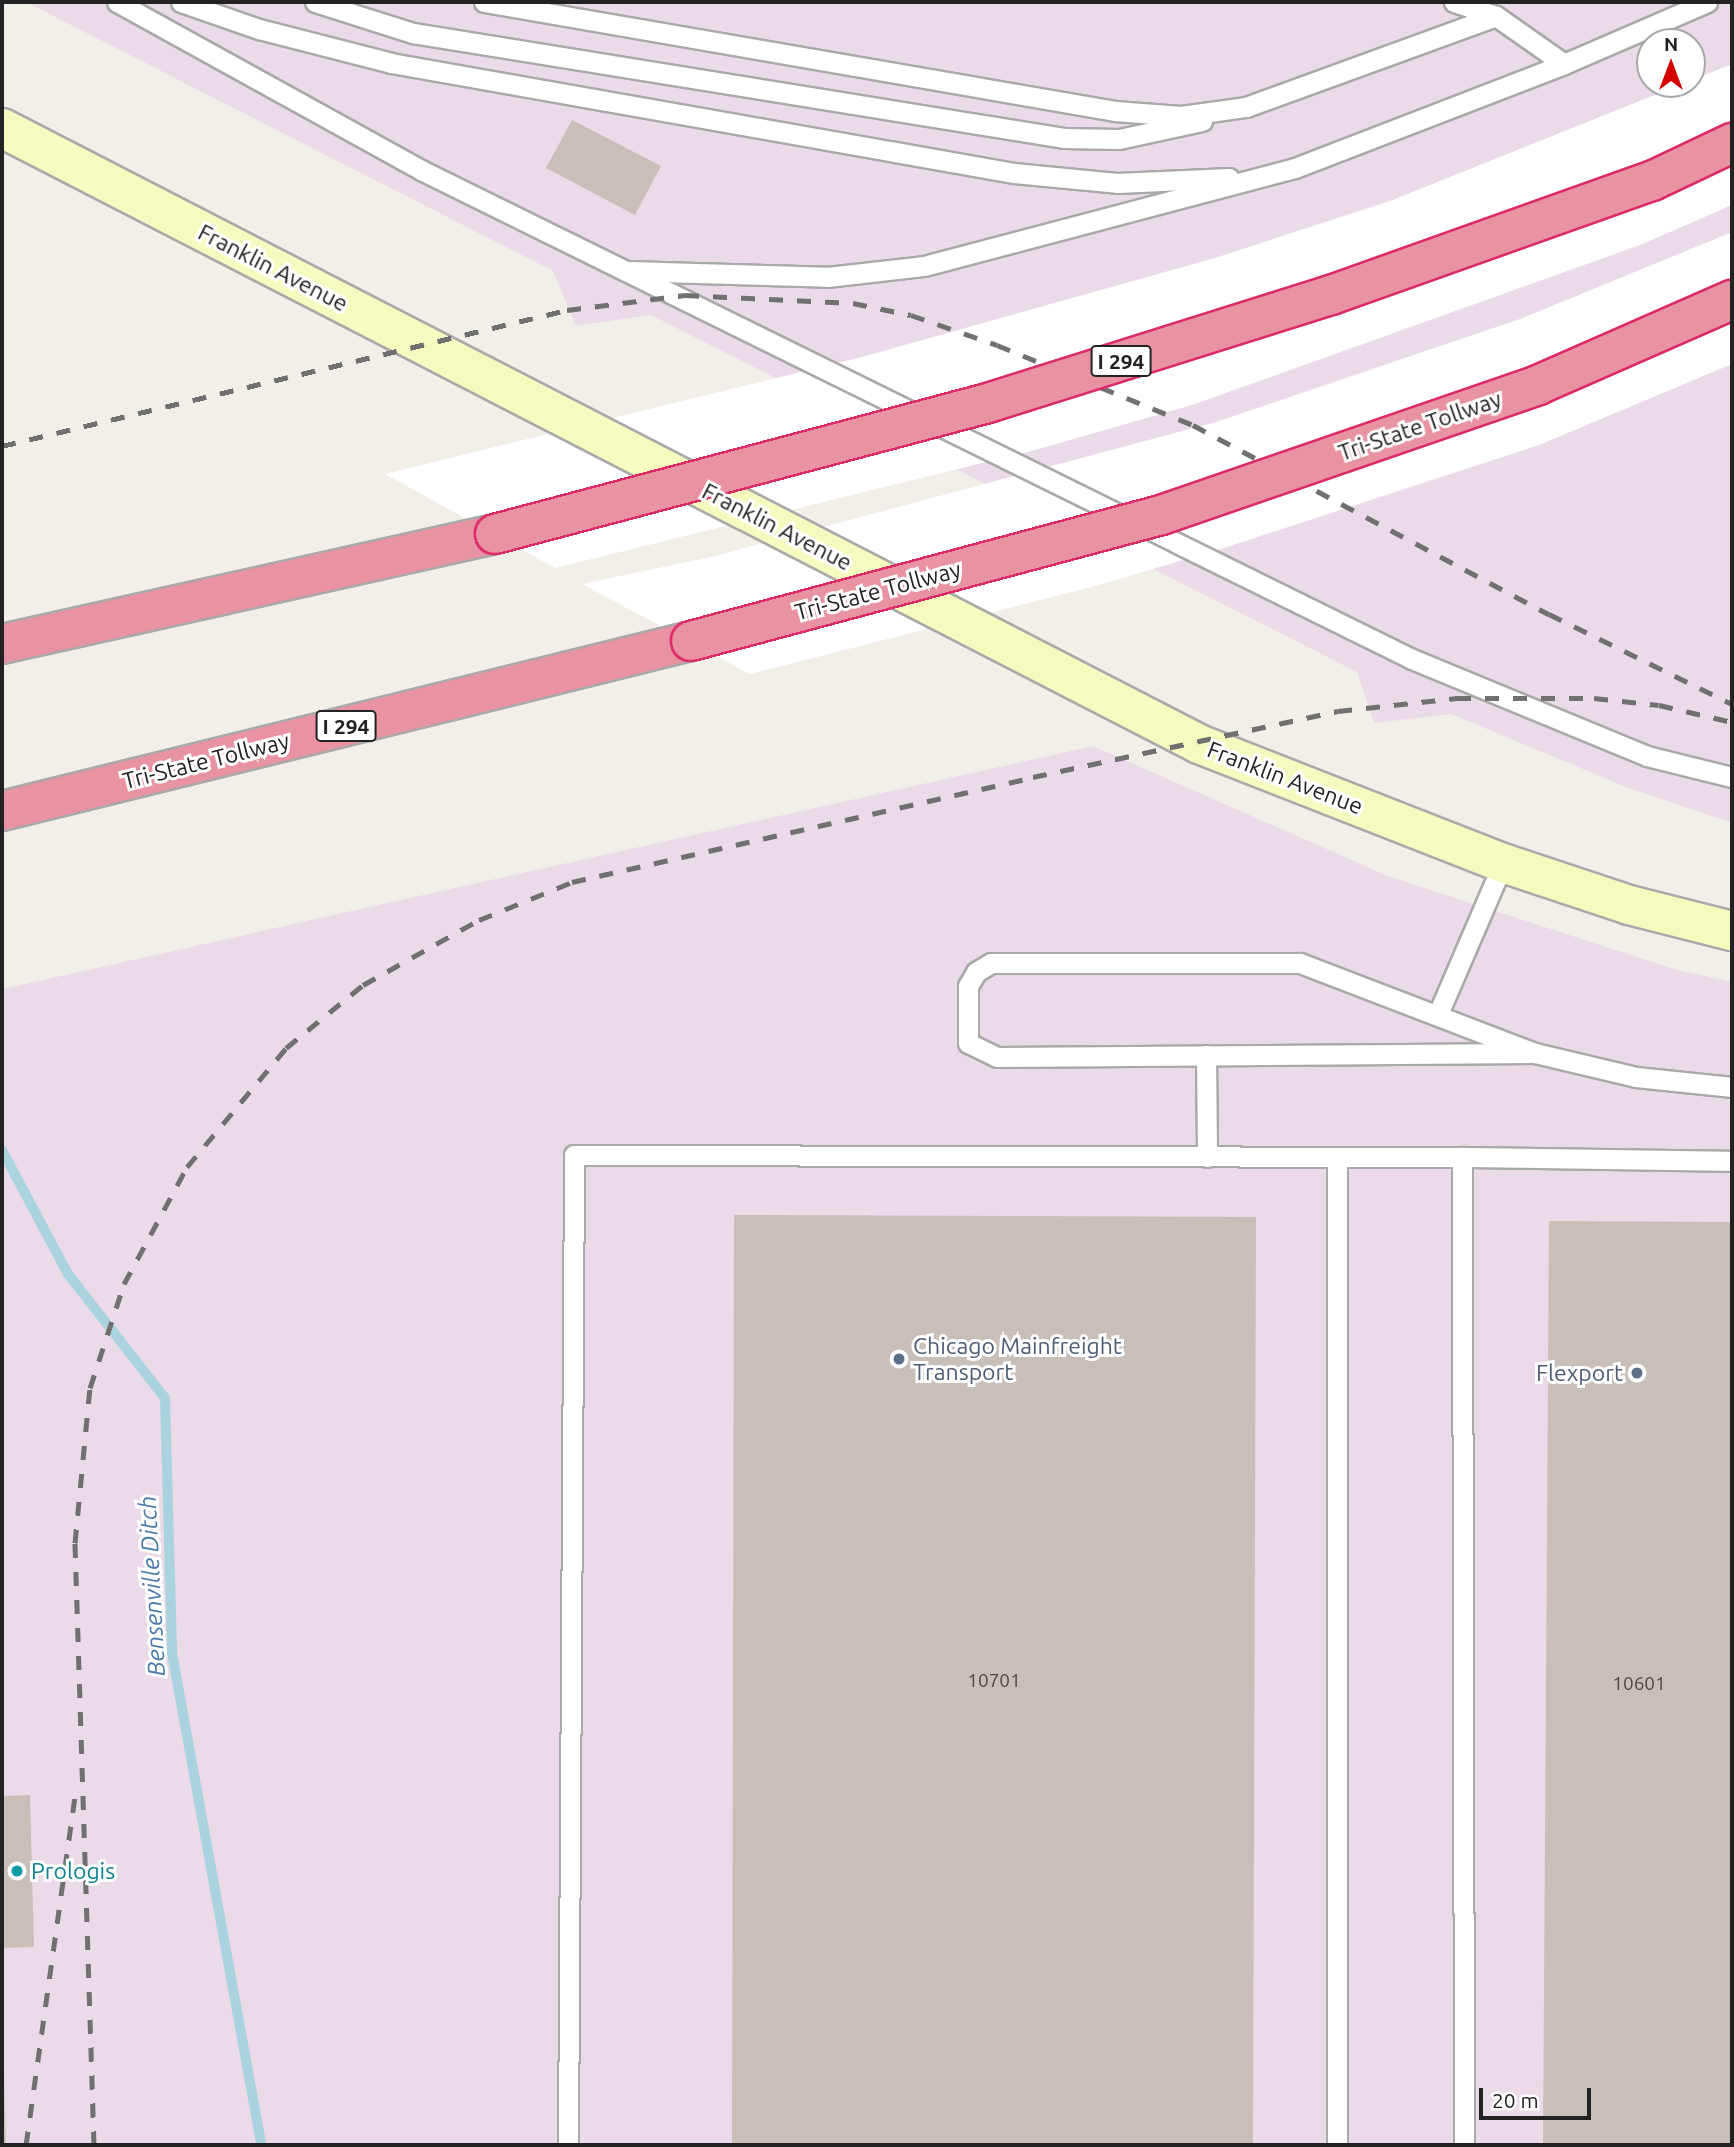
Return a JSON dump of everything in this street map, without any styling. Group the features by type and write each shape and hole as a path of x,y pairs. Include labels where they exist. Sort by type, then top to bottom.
{"highway":[{"name":"I 294","path":"2,644 495,534 988,403 1305,304 1652,181 1732,143"},
{"name":"Tri-State Tollway","path":"2,811 691,641 1161,516 1538,385 1732,300"}],"main road":[{"name":"Franklin Avenue","path":"2,128 1199,744 1503,863 1629,905 1732,931"}],"lane":[{"path":"117,2 421,170 1412,659 1647,756 1732,777"},
{"path":"181,2 259,29 391,62 1014,173 1116,183 1268,176"},
{"path":"315,2 413,33 1064,138 1119,139 1172,131 1246,107 1496,16"},
{"path":"484,2 1115,111 1181,116 1246,107"},
{"path":"1454,2 1496,16 1564,64"},
{"path":"622,271 827,277 924,267 1268,176 1564,64 1707,2"},
{"path":"1438,1014 1503,863"},
{"path":"1535,1053 997,1057 979,1052 968,1044 968,986 976,972 991,963 1300,963 1535,1053 1636,1077 1732,1087"},
{"path":"1206,1055 1207,1157"},
{"path":"568,2145 574,1155 1462,1157 1732,1161"},
{"path":"1337,1157 1337,2145"},
{"path":"1462,1157 1464,2145"}],"shaded area":[{"path":"26,2 1732,2 1732,823 1626,787 1451,714 1374,723 1357,672 651,315 576,326 553,271"},
{"path":"1093,746 1388,876 1677,970 1732,982 1732,2145 2,2145 2,989"}],"pier":[{"path":"1732,64 1732,205 1640,245 1192,405 1035,450 555,568 385,474 862,357 1215,258 1390,201 1647,98 1706,98 1706,74"},
{"path":"1732,232 1732,364 1539,445 1221,549 1095,586 750,674 582,584 711,557 1216,422 1523,318"}],"building":[{"path":"572,120 661,166 635,215 546,168"},
{"path":"734,1215 1256,1217 1253,2145 732,2145"},
{"path":"1549,1221 1732,1222 1732,2145 1543,2145"},
{"name":"Prologis","path":"30,1795 34,1947 2,1948 2,1796"},
{"path":"4,2070 6,2145 2,2145"}],"waterway":[{"name":"Bensenville Ditch","path":"2,1150 68,1274 165,1398 172,1653 261,2145"}],"railway":[{"path":"2,446 567,310 685,295 853,303 911,315 997,345 1193,425 1549,614 1732,704"},
{"path":"94,2145 75,1543 90,1388 124,1284 187,1167 286,1048 363,985 479,920 572,882 1033,777 1338,711 1457,698 1594,698 1659,705 1732,722"},
{"path":"26,2145 75,1798"}],"place":[{"name":"Chicago Mainfreight Transport","path":"899,1359"},
{"name":"Flexport","path":"1637,1373"},
{"name":"Prologis","path":"17,1871"}]}
